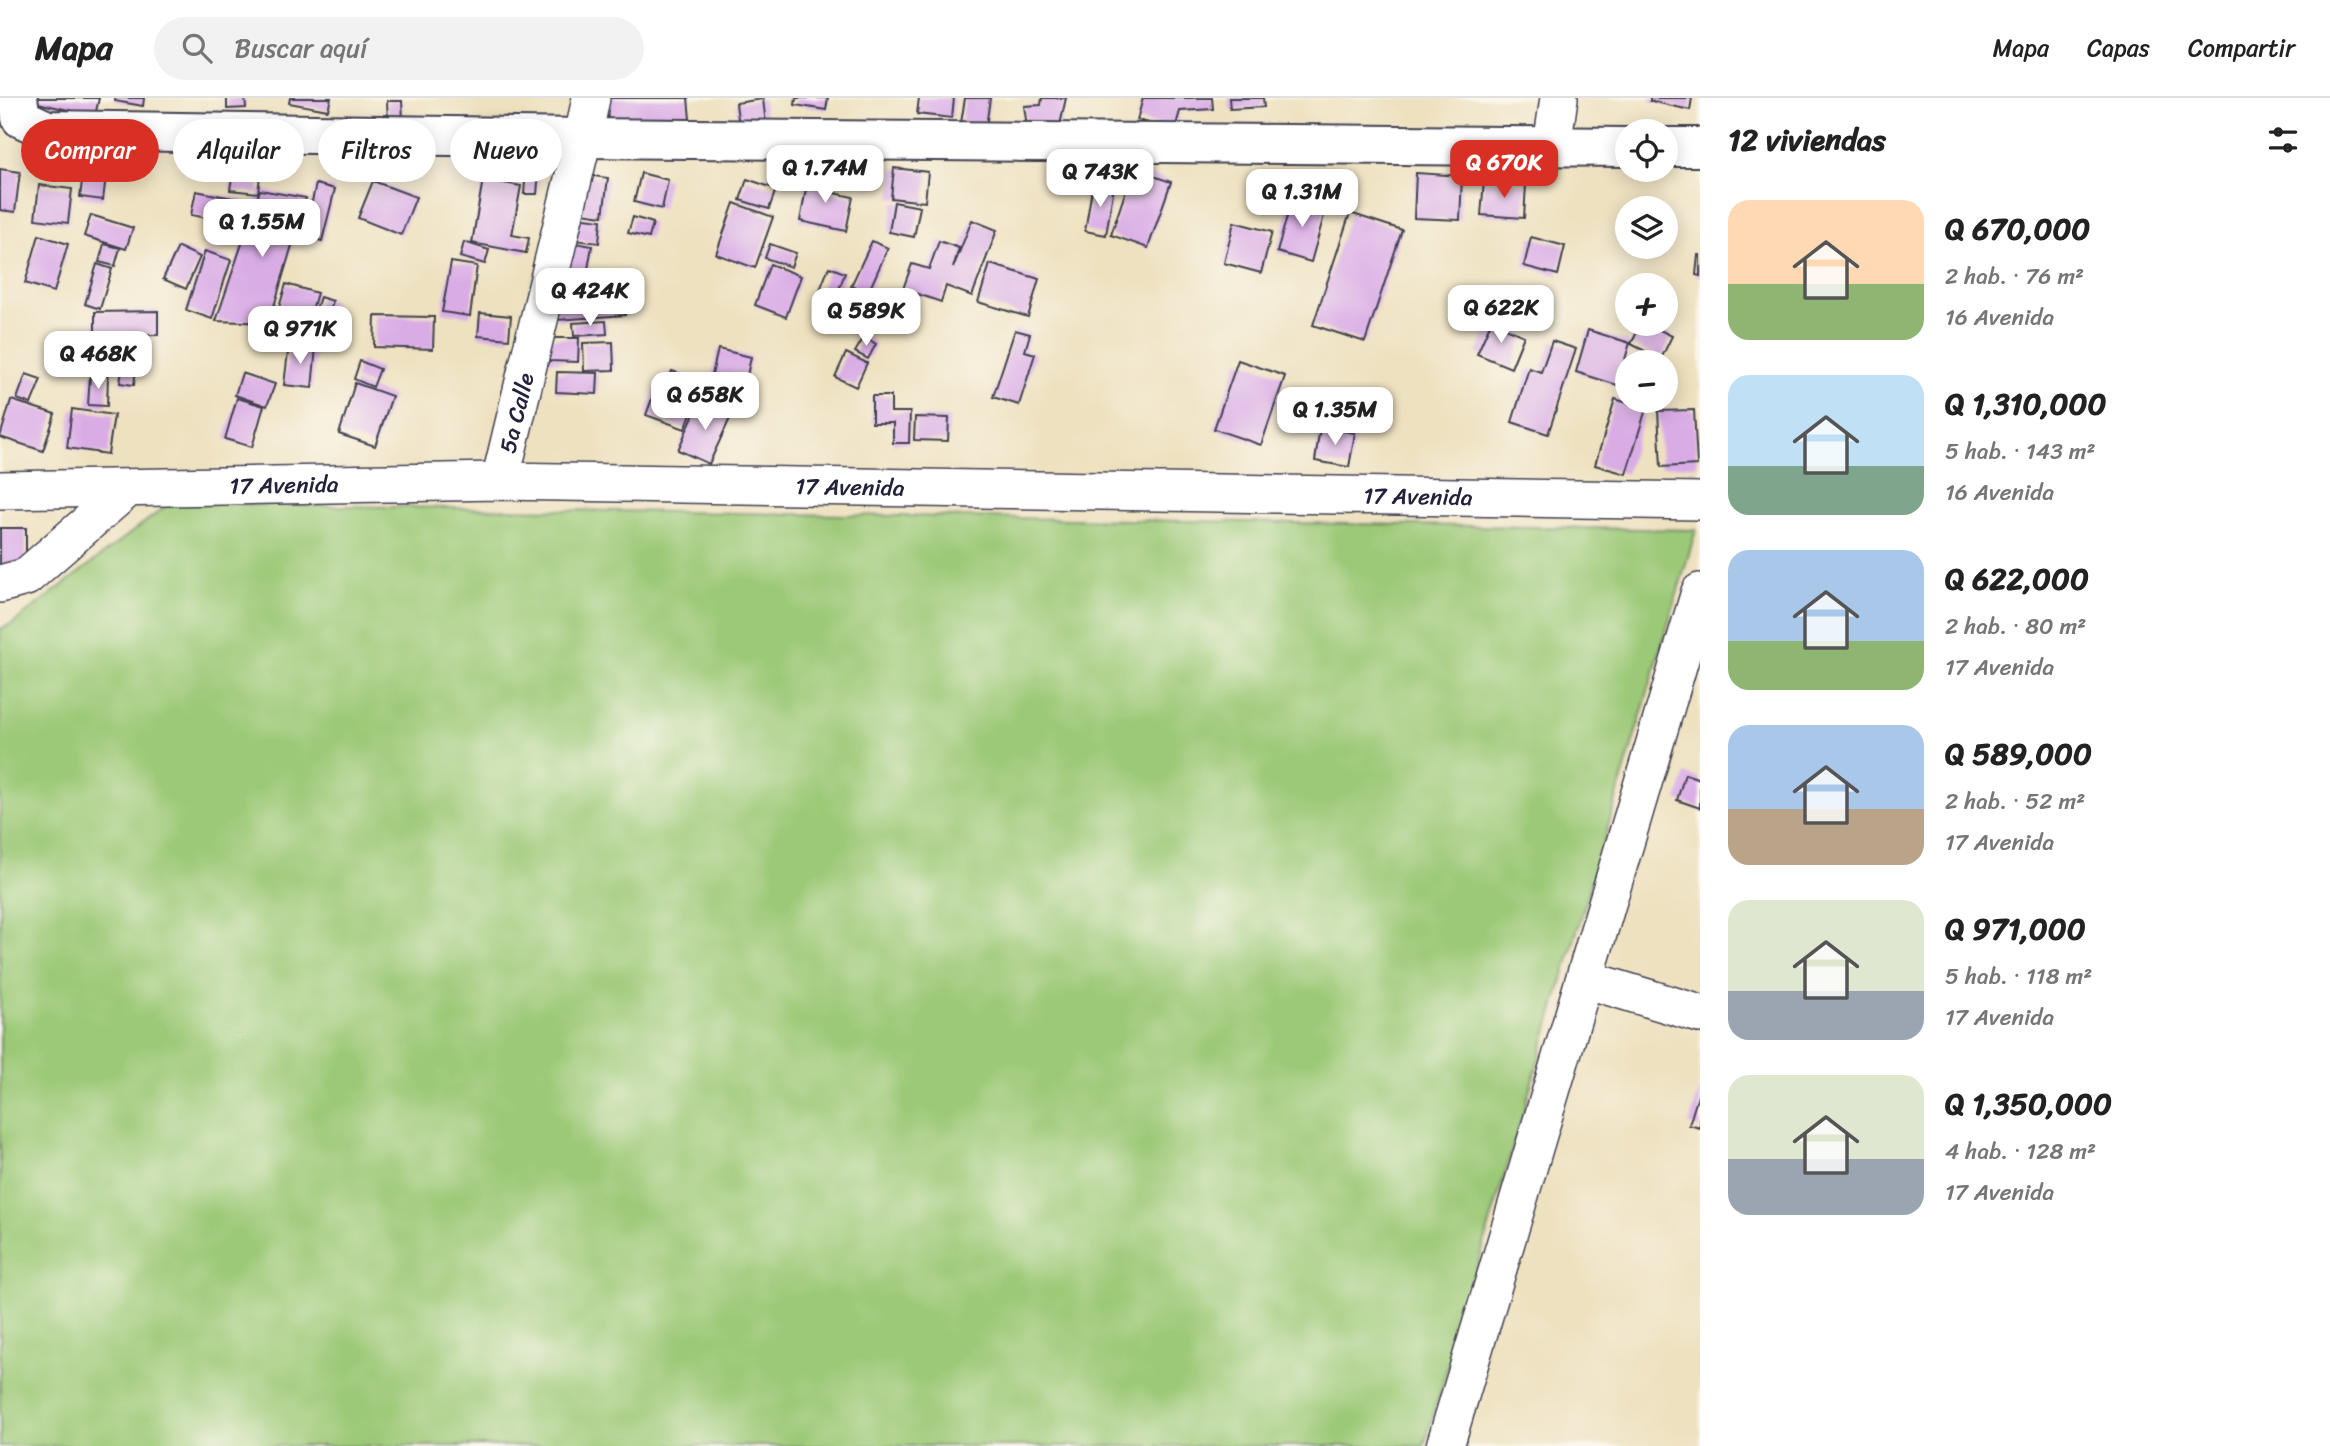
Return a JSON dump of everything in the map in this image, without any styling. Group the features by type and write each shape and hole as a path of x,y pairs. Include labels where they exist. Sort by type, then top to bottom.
{"main road":[{"path":"13,116 47,130 583,138 1615,147"},
{"path":"1678,147 1700,148"}],"street":[{"name":"5a Calle","path":"500,481 591,98"},
{"path":"1552,146 1559,98"},
{"name":"17 Avenida","path":"0,490 500,481 1700,501"},
{"path":"0,584 26,577 127,489"},
{"path":"1445,1446 1700,592"},
{"path":"1585,979 1700,1014"}],"green space":[{"path":"170,503 1696,530 1424,1446 0,1446 0,629 12,624"}],"building":[{"path":"30,98 99,98 95,116 29,101"},
{"path":"115,98 144,98 143,106 115,101"},
{"path":"227,98 245,98 246,108 227,109"},
{"path":"290,98 331,98 328,110 289,103"},
{"path":"607,98 688,98 690,119 608,123"},
{"path":"796,98 828,98 826,110 795,105"},
{"path":"919,98 954,98 952,118 917,114"},
{"path":"965,98 990,98 986,127 961,123"},
{"path":"1042,98 1066,98 1060,125 1027,127 1024,106 1041,105"},
{"path":"1143,98 1212,98 1213,109 1180,111 1175,129 1137,120"},
{"path":"1229,98 1263,98 1264,107 1230,109"},
{"path":"1650,98 1692,98 1690,110 1650,101"},
{"path":"763,99 766,124 739,127 736,103"},
{"path":"387,101 402,101 403,119 388,119"},
{"path":"894,168 928,172 925,202 891,198"},
{"path":"0,169 20,172 15,212 0,210"},
{"path":"1133,169 1171,182 1148,248 1111,235"},
{"path":"641,173 668,180 662,209 634,202"},
{"path":"809,173 832,178 829,192 853,197 846,231 800,221"},
{"path":"1416,173 1462,176 1460,220 1414,218"},
{"path":"587,175 608,178 603,216 582,213"},
{"path":"747,179 776,189 769,209 740,200"},
{"path":"1484,181 1526,184 1524,218 1481,215"},
{"path":"82,182 105,182 103,200 80,197"},
{"path":"231,182 259,182 258,193 230,190"},
{"path":"373,182 416,197 401,235 358,218"},
{"path":"482,182 521,186 512,235 529,238 526,253 472,243"},
{"path":"525,182 538,182 537,194 524,194"},
{"path":"1093,183 1114,186 1106,235 1085,231"},
{"path":"316,184 335,189 322,241 304,236"},
{"path":"39,185 72,189 68,223 35,219"},
{"path":"260,190 306,198 269,323 216,321"},
{"path":"196,191 243,200 239,224 191,215"},
{"path":"1293,195 1327,205 1311,262 1277,252"},
{"path":"894,202 920,207 914,237 889,232"},
{"path":"734,203 773,217 755,268 716,254"},
{"path":"1350,213 1402,230 1365,342 1313,325"},
{"path":"91,215 133,228 126,249 84,236"},
{"path":"577,217 601,220 599,243 574,240"},
{"path":"633,217 653,223 649,238 628,233"},
{"path":"972,220 997,230 972,296 946,286 941,302 903,289 912,264 929,269 939,241 959,248 953,268"},
{"path":"1234,222 1272,232 1261,273 1224,263"},
{"path":"39,235 68,244 54,292 25,283"},
{"path":"1531,237 1565,246 1558,275 1524,266"},
{"path":"872,241 888,248 868,293 851,286"},
{"path":"464,242 489,250 485,264 460,257"},
{"path":"570,242 592,246 583,298 561,295"},
{"path":"104,244 120,248 115,266 99,262"},
{"path":"770,244 796,253 791,267 765,258"},
{"path":"178,247 200,257 186,289 163,279"},
{"path":"205,251 231,260 212,319 186,310"},
{"path":"1700,255 1700,276 1696,275"},
{"path":"451,262 477,266 470,316 442,312"},
{"path":"97,264 112,269 100,309 85,304"},
{"path":"770,264 801,276 786,317 755,305"},
{"path":"990,264 1039,279 1028,317 978,302"},
{"path":"829,267 845,273 836,297 820,290"},
{"path":"286,284 317,293 309,320 278,311"},
{"path":"320,297 333,301 325,326 312,321"},
{"path":"624,301 625,315 557,320 556,306"},
{"path":"158,311 158,335 95,336 95,312"},
{"path":"480,313 511,316 509,339 478,336"},
{"path":"375,316 434,317 433,349 374,347"},
{"path":"606,321 607,334 574,336 573,323"},
{"path":"1491,322 1524,336 1511,368 1477,354"},
{"path":"1015,330 1030,334 1025,351 1035,354 1019,405 993,397"},
{"path":"1588,330 1630,343 1628,350 1615,350 1615,384 1576,372"},
{"path":"1635,336 1672,336 1665,350 1643,350 1631,344"},
{"path":"864,337 876,344 868,359 855,352"},
{"path":"549,338 579,338 578,362 549,361"},
{"path":"1552,341 1576,349 1548,434 1512,422 1529,368 1541,372"},
{"path":"613,342 614,370 584,371 583,343"},
{"path":"289,344 316,347 312,388 284,385"},
{"path":"718,349 751,357 744,390 710,383"},
{"path":"846,353 867,363 856,387 835,377"},
{"path":"124,358 137,359 134,385 120,383"},
{"path":"1238,360 1285,376 1261,445 1214,429"},
{"path":"360,361 380,369 373,387 354,379"},
{"path":"672,371 691,378 685,391 667,384"},
{"path":"557,372 598,373 597,394 556,392"},
{"path":"242,373 275,384 267,406 235,395"},
{"path":"26,374 41,379 31,404 17,399"},
{"path":"90,375 108,376 107,406 88,405"},
{"path":"355,383 392,396 375,446 339,434"},
{"path":"719,386 740,392 736,409 715,403"},
{"path":"656,388 695,403 685,429 646,415"},
{"path":"872,396 891,396 891,412 910,412 909,443 893,443 893,423 872,423"},
{"path":"237,398 264,406 252,447 225,439"},
{"path":"1615,399 1615,413 1645,413 1626,474 1595,465"},
{"path":"11,400 55,414 43,451 0,437"},
{"path":"700,400 732,414 709,464 678,450"},
{"path":"72,409 114,415 108,454 67,448"},
{"path":"1678,410 1694,410 1697,465 1661,467 1658,413 1678,413"},
{"path":"915,417 949,418 948,441 914,440"},
{"path":"1320,427 1355,433 1349,467 1315,461"},
{"path":"0,528 26,528 26,566 0,565"},
{"path":"1685,774 1700,779 1700,808 1677,800"},
{"path":"1700,1089 1700,1128 1689,1125"}]}
